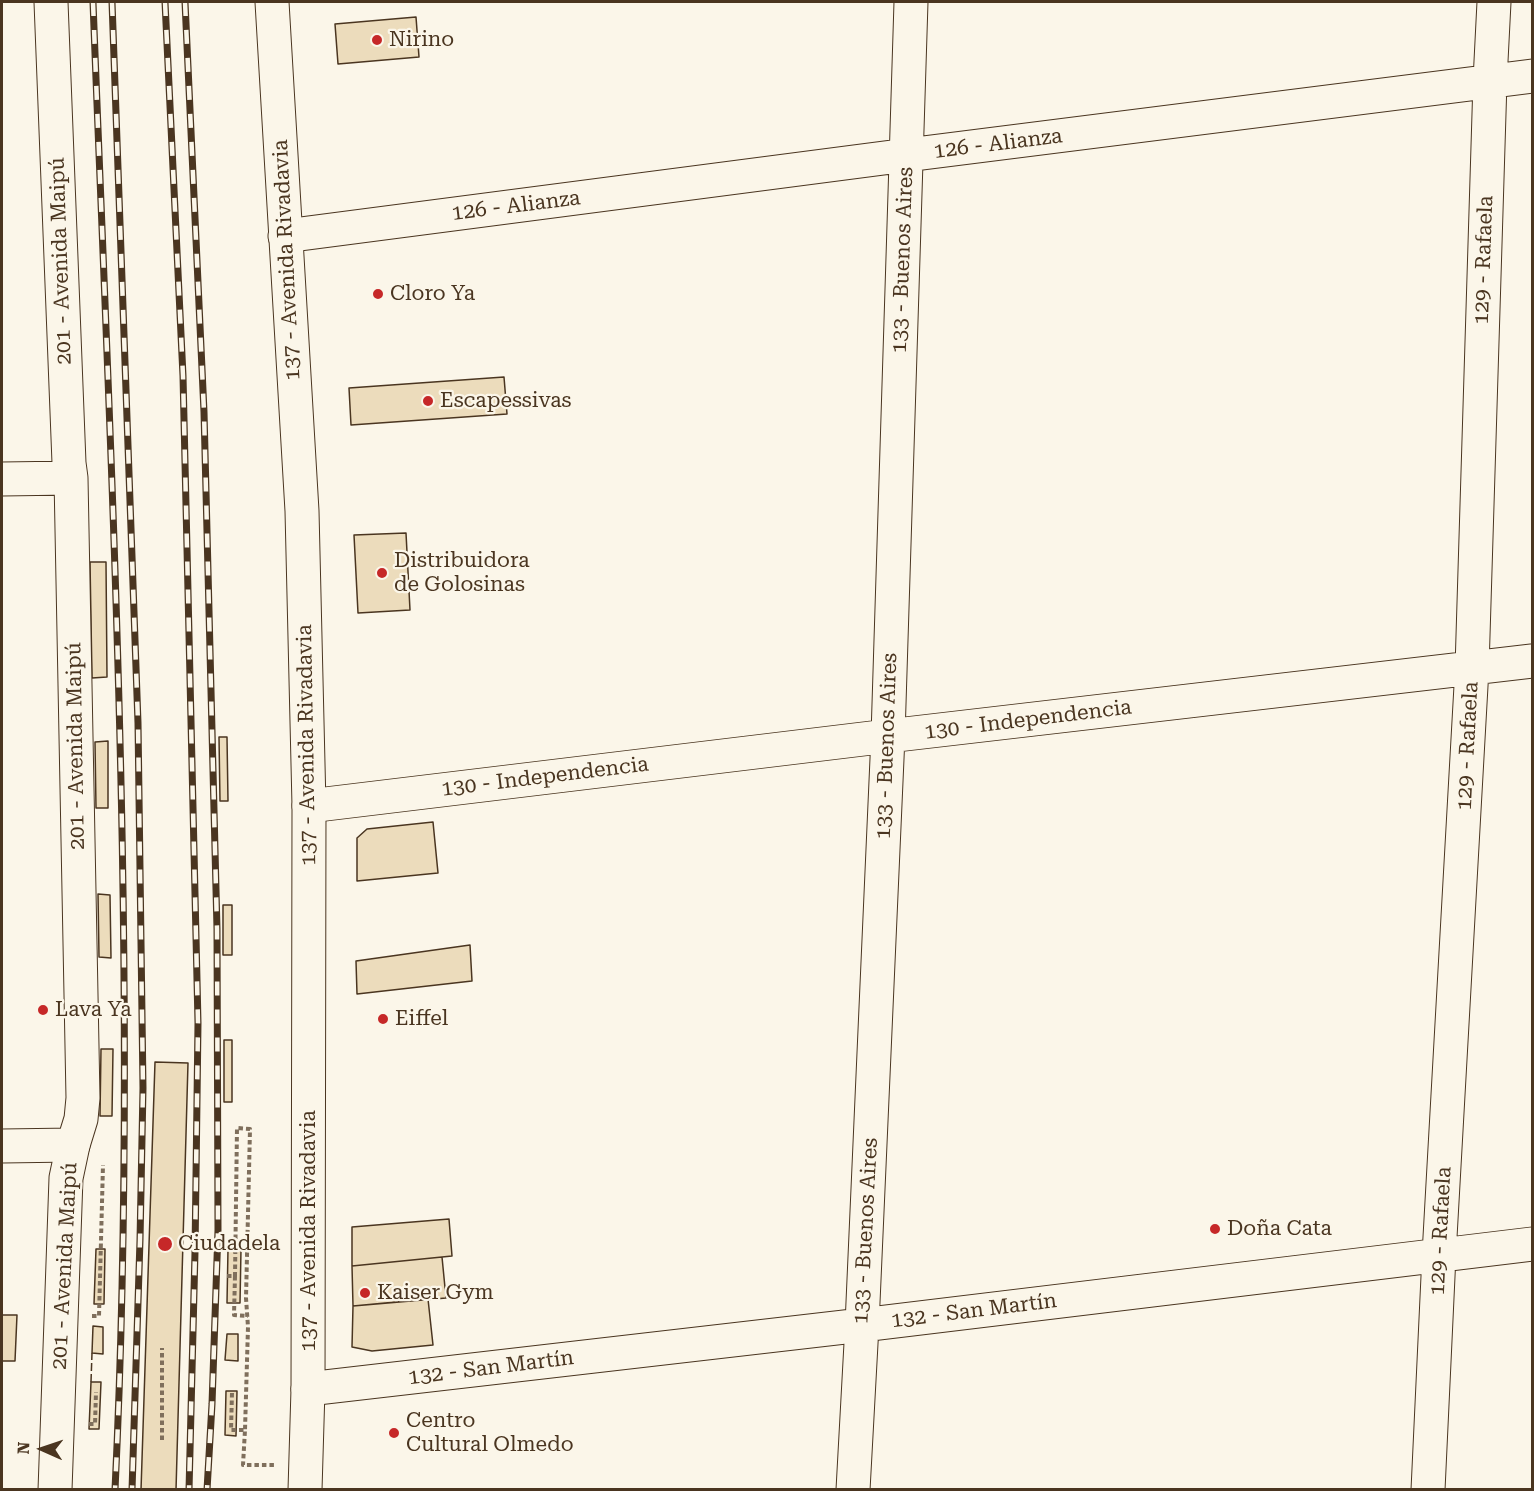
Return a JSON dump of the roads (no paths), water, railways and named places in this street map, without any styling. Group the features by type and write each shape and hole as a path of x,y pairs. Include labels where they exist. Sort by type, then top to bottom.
{"street":[{"name":"201 - Avenida Maipú","path":"51,2 71,478 83,1098 81,1119 66,1178 54,1490"},
{"name":"137 - Avenida Rivadavia","path":"272,2 302,511 309,806 308,1389 305,1477"},
{"name":"133 - Buenos Aires","path":"853,1490 888,736 911,2"},
{"name":"129 - Rafaela","path":"1428,1490 1472,668 1494,2"},
{"name":"126 - Alianza","path":"285,236 1533,76"},
{"path":"2,479 71,478"},
{"name":"130 - Independencia","path":"309,806 1533,661"},
{"path":"2,1146 73,1145"},
{"name":"132 - San Martín","path":"308,1389 1533,1244"}],"railway":[{"path":"93,2 115,559 124,931 122,1304 115,1490"},
{"path":"112,2 138,723 143,1088 132,1490"},
{"path":"165,2 183,376 198,1023 189,1490"},
{"path":"185,2 204,412 217,929 218,1230 207,1490"}],"place":[{"name":"Nirino","path":"377,40"},
{"name":"Cloro Ya","path":"378,294"},
{"name":"Escapessivas","path":"428,401"},
{"name":"Distribuidora de Golosinas","path":"382,573"},
{"name":"Lava Ya","path":"43,1010"},
{"name":"Eiffel","path":"383,1019"},
{"name":"Doña Cata","path":"1215,1229"},
{"name":"Ciudadela","path":"165,1244"},
{"name":"Kaiser Gym","path":"365,1293"},
{"name":"Centro Cultural Olmedo","path":"394,1433"}]}
